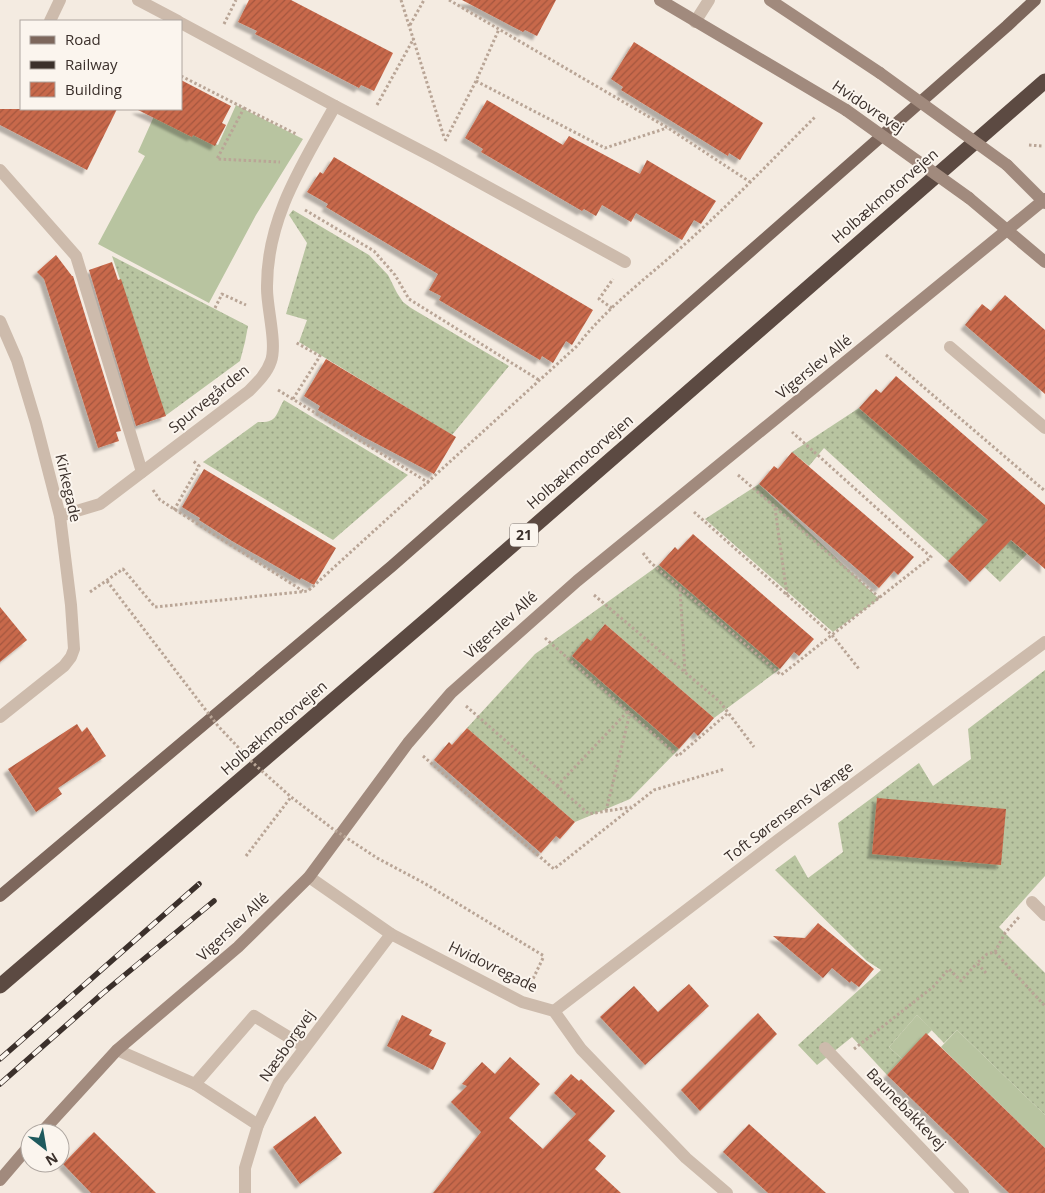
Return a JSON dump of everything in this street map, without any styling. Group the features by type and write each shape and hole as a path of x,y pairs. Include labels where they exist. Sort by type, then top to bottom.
{"highway":[{"name":"Holbækmotorvejen","path":"0,986 437,611 1045,81"}],"main road":[{"path":"0,896 392,566 1034,0"}],"street":[{"path":"50,20 60,0"},
{"path":"138,0 176,20"},
{"name":"Hvidovrevej","path":"660,0 846,110 968,198 1045,262"},
{"path":"695,22 709,0"},
{"path":"770,0 880,73 1007,165 1044,201"},
{"path":"182,24 435,158 625,262"},
{"name":"Spurvegården","path":"60,516 100,504 249,391 261,379 272,360 272,338 267,288 270,246 284,200 335,106"},
{"path":"0,170 76,256 142,472"},
{"name":"Vigerslev Allé","path":"50,1123 117,1050 238,947 309,876 408,743 450,692 528,622 630,537 1044,201"},
{"name":"Kirkegade","path":"0,321 17,360 36,423 60,516 71,605 74,649 71,658 64,666 0,717"},
{"path":"950,347 1045,428"},
{"name":"Toft Sørensens Vænge","path":"554,1011 778,840 1045,642"},
{"name":"Hvidovregade","path":"309,876 391,934 522,1002 554,1011"},
{"path":"1032,902 1045,915"},
{"name":"Næsborgvej","path":"244,1193 245,1168 258,1124 279,1082 391,934"},
{"path":"554,1011 581,1048 686,1158 727,1193"},
{"path":"195,1084 254,1016 305,1047"},
{"name":"Baunebakkevej","path":"825,1048 963,1193"},
{"path":"117,1050 195,1084 258,1124"},
{"path":"0,1180 20,1157"}],"path":[{"path":"401,0 444,141"},
{"path":"410,25 424,0"},
{"path":"449,0 668,128 750,182"},
{"path":"435,158 476,81 499,29"},
{"path":"386,110 377,105 414,38"},
{"path":"182,77 314,143"},
{"path":"476,81 605,148 668,128"},
{"path":"71,605 107,582 123,569 155,607 308,591 429,483 577,346 589,330 686,243 831,101"},
{"path":"244,108 218,159 303,163"},
{"path":"436,136 444,141"},
{"path":"1029,145 1042,146"},
{"path":"284,200 374,251 395,275 409,299 539,380"},
{"path":"612,308 600,299 625,262"},
{"path":"214,308 222,294 269,314"},
{"path":"272,338 293,341 320,356 293,399"},
{"path":"871,341 1045,490"},
{"path":"261,379 429,483"},
{"path":"630,537 650,562 781,675 931,557 777,418"},
{"path":"174,448 199,466 174,510"},
{"path":"722,462 880,598"},
{"path":"142,472 160,500 303,591"},
{"path":"679,498 832,635 859,669"},
{"path":"775,507 787,595"},
{"path":"577,581 720,702 754,747"},
{"path":"107,582 218,726 253,763 291,797 333,829 377,858 424,883 544,956 522,1002"},
{"path":"680,588 685,673"},
{"path":"528,622 678,756 728,713"},
{"path":"450,692 589,814 633,807"},
{"path":"558,786 629,712"},
{"path":"606,811 629,712"},
{"path":"408,743 554,869 654,790 725,769"},
{"path":"246,856 291,797"},
{"path":"838,1062 933,987 949,969 961,981 987,954 995,952 1005,933 1032,902"},
{"path":"995,952 1045,1006"},
{"path":"977,963 986,974"}],"green space":[{"path":"236,105 303,139 256,215 209,303 98,244 145,156 138,152 155,114 218,145"},
{"path":"293,210 369,255 388,275 403,302 411,308 509,366 452,435 299,342 307,320 286,314 307,243 289,215"},
{"path":"112,256 248,326 240,361 165,416 153,376"},
{"path":"284,400 408,475 333,540 203,462 258,422 273,419"},
{"path":"859,408 1027,554 1000,582 963,547 948,561 824,448 809,466 792,452"},
{"path":"759,484 879,599 833,632 705,519"},
{"path":"659,565 780,669 714,718 605,624 591,641 572,656 679,749 630,799 575,822 467,728 535,654"},
{"path":"1045,670 1045,876 999,927 1045,973 1045,1115 957,1030 944,1043 917,1015 889,1047 902,1059 887,1075 852,1037 817,1065 798,1045 881,970 867,961 775,870 795,855 808,878 843,852 838,823 919,763 933,786 971,759 968,729"},
{"path":"917,1015 932,1030 902,1059 889,1047"},
{"path":"957,1030 1045,1115 1045,1148 941,1047"}],"building":[{"path":"249,0 291,0 393,53 374,91 361,85 359,88 255,34 257,31 238,22"},
{"path":"462,0 556,0 537,36 525,30 523,32"},
{"path":"634,42 763,123 740,160 729,153 728,156 621,90 623,87 611,79"},
{"path":"182,81 231,106 222,123 226,125 215,146 193,135 192,137 138,110 182,110"},
{"path":"487,100 563,145 569,136 640,174 647,160 716,201 701,224 694,220 682,240 636,213 631,222 602,205 596,216 584,209 582,211 481,152 483,149 465,138"},
{"path":"0,109 117,110 87,170 0,125"},
{"path":"334,157 593,310 572,345 566,341 553,363 542,356 540,360 439,300 441,296 429,290 438,274 326,207 328,204 307,192 320,172 323,174"},
{"path":"56,255 73,276 121,431 116,432 119,441 98,448 44,279 37,272"},
{"path":"112,262 118,280 121,279 166,416 136,426 89,270"},
{"path":"1005,295 1045,330 1045,394 965,325 982,304 991,311"},
{"path":"326,359 456,437 434,474 362,436 318,410 320,406 304,396"},
{"path":"896,376 1045,505 1045,569 1011,540 970,582 948,561 988,520 859,408 876,389 881,393"},
{"path":"792,452 914,557 898,575 894,571 879,588 759,484 774,466 778,469"},
{"path":"204,469 336,548 314,585 301,578 300,580 232,541 182,507"},
{"path":"693,534 814,639 799,656 794,652 780,669 659,565 675,547 678,550"},
{"path":"0,607 27,640 0,662"},
{"path":"605,624 714,718 698,736 694,732 679,749 572,656 587,638 591,641"},
{"path":"77,724 82,732 87,727 106,756 58,788 62,794 36,812 8,769"},
{"path":"467,728 575,822 560,839 556,836 541,853 434,760 449,742 452,745"},
{"path":"877,798 1006,809 1001,865 872,854"},
{"path":"818,923 874,969 859,987 851,981 850,983 832,968 823,978 773,936 805,938"},
{"path":"689,984 709,1006 645,1065 600,1017 634,986 658,1012"},
{"path":"758,1013 777,1034 700,1111 681,1090"},
{"path":"402,1015 432,1030 429,1035 446,1043 433,1070 387,1046"},
{"path":"926,1033 1045,1148 1045,1193 1009,1193 887,1075"},
{"path":"510,1057 540,1084 509,1118 543,1149 576,1114 554,1093 571,1074 579,1081 581,1079 615,1111 588,1140 606,1156 595,1169 621,1193 433,1193 481,1132 451,1102 467,1086 462,1084 482,1062 495,1074"},
{"path":"315,1116 342,1153 300,1184 273,1147"},
{"path":"749,1124 826,1193 768,1193 723,1152"},
{"path":"94,1132 156,1193 91,1193 70,1171 70,1157"}],"railway":[{"path":"0,1059 199,884"},
{"path":"0,1084 103,993 214,901"}]}
